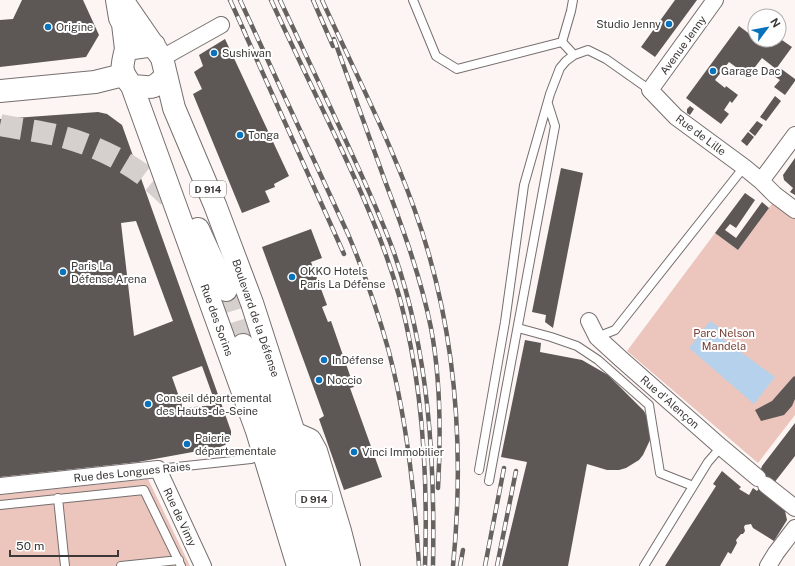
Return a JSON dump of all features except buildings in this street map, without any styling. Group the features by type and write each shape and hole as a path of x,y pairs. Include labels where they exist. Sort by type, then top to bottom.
{"main road":[{"path":"117,0 126,49 122,62 127,80"},
{"name":"Boulevard de la Défense","path":"122,0 161,60 174,108 215,205 252,303 294,432 325,536 331,566"},
{"path":"0,91 127,80 151,88 156,86 161,60 126,49"},
{"name":"Rue des Sorins","path":"127,80 237,375 263,455 302,563"},
{"path":"198,229 226,290"},
{"path":"243,345 283,460 302,563"},
{"path":"294,432 310,440 316,451 340,531 348,566"}],"street":[{"name":"Avenue Jenny","path":"650,90 715,0"},
{"path":"161,60 221,25"},
{"name":"Rue de Lille","path":"650,90 676,117 744,167 775,196 795,210"},
{"path":"758,179 795,135"},
{"name":"Rue d'Alençon","path":"589,321 597,337 721,447 795,508"},
{"name":"Rue des Longues Raies","path":"0,486 158,469"},
{"name":"Rue de Vimy","path":"158,469 203,566"},
{"path":"768,566 795,528"}],"lane":[{"path":"412,0 436,56 457,69 562,42"},
{"path":"562,42 571,11 572,0"},
{"path":"562,42 574,54"},
{"path":"479,470 505,322 524,185 560,68 574,54 588,50 596,53 627,72 650,90"},
{"path":"489,481 555,126 548,104"},
{"path":"597,337 615,330 744,167"},
{"path":"518,328 577,346 598,360 649,405 660,474 693,486"},
{"path":"644,566 708,462 721,447"},
{"name":"Rue des Longues Raies","path":"158,469 251,459 263,455"},
{"path":"0,505 144,490 180,563 121,566"},
{"path":"58,498 65,566"}],"green space":[{"name":"Parc Nelson Mandela","path":"774,201 795,217 795,415 758,463 627,351 715,233 738,250"},
{"path":"148,479 190,566 0,566 0,495"}],"water":[{"path":"710,321 727,333 723,339 775,377 754,404 689,348"}],"tunnel":[{"path":"0,125 60,136 109,154 139,172 165,193 177,206"},
{"path":"226,290 243,345"}],"railway":[{"path":"230,0 245,33"},
{"path":"240,0 348,234 365,277 380,322 389,352 401,405 409,458 419,566"},
{"path":"271,0 364,200 380,239 400,299 408,332 419,398 426,499 425,566"},
{"path":"280,0 376,208 393,250 405,288 415,327 427,406 433,486 433,566"},
{"path":"313,0 333,46"},
{"path":"322,0 382,128 404,181 428,251 439,295 448,339 457,430 458,475 453,566"},
{"path":"243,29 344,254"},
{"path":"334,39 405,235 427,309 437,368 440,428 438,488"},
{"path":"485,566 504,468"},
{"path":"497,566 516,471"},
{"path":"460,566 463,550"}],"place":[{"name":"Studio Jenny","path":"669,24"},
{"name":"Origine","path":"48,27"},
{"name":"Sushiwan","path":"214,53"},
{"name":"Garage Dac","path":"713,71"},
{"name":"Tonga","path":"240,135"},
{"name":"Paris La Défense Arena","path":"63,272"},
{"name":"OKKO Hotels Paris La Défense","path":"292,277"},
{"name":"InDéfense","path":"324,360"},
{"name":"Noccio","path":"319,380"},
{"name":"Conseil départemental des Hauts-de-Seine","path":"148,404"},
{"name":"Paierie départementale","path":"187,444"},
{"name":"Vinci Immobilier","path":"354,452"}]}
